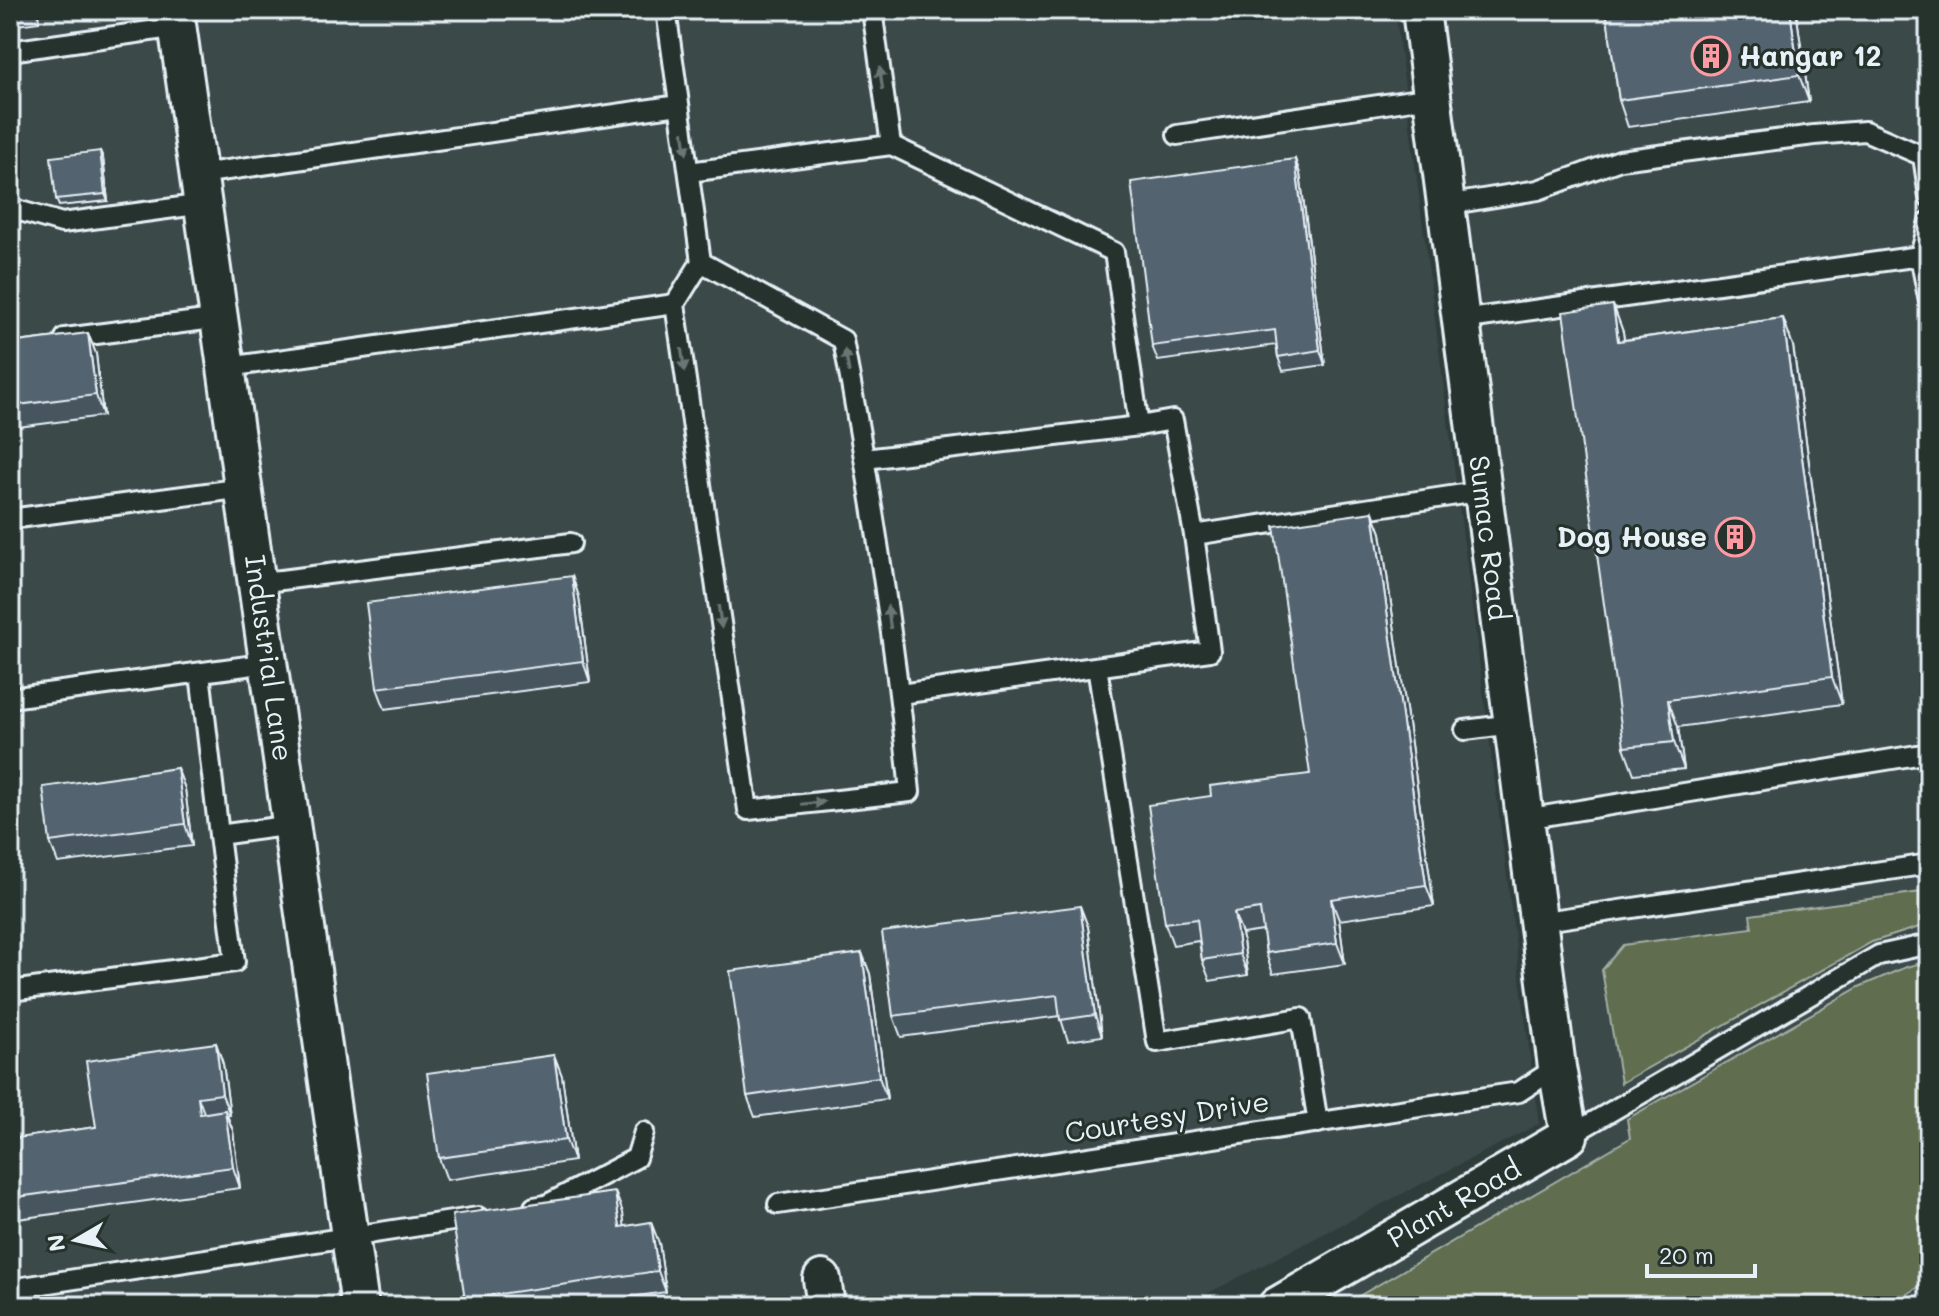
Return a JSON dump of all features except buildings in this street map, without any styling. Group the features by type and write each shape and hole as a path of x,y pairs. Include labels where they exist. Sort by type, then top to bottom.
{"street":[{"name":"Sumac Road","path":"1421,10 1557,1067"},
{"name":"Industrial Lane","path":"177,18 360,1306"},
{"path":"1557,1067 1569,1136"},
{"name":"Plant Road","path":"1277,1306 1569,1136"}],"lane":[{"path":"666,10 701,262 675,304 748,810 910,792 900,694 865,459 843,340 701,262"},
{"path":"872,10 891,145"},
{"path":"10,51 177,18"},
{"path":"1177,135 1432,97"},
{"path":"10,208 62,223 202,189 679,105"},
{"path":"1446,205 1538,190 1620,160 1865,131 1923,156 1929,197"},
{"path":"689,172 891,145 1114,252 1139,426"},
{"path":"1929,221 1920,256 1929,302"},
{"path":"1461,320 1920,256"},
{"path":"228,367 675,304"},
{"path":"40,341 221,318"},
{"path":"865,459 1173,420 1194,535 1210,651 900,694"},
{"path":"10,519 244,488"},
{"path":"1194,535 1483,491"},
{"path":"258,583 571,543"},
{"path":"10,698 269,663"},
{"path":"1097,667 1157,1042 1301,1018 1318,1123"},
{"path":"10,991 235,962 200,673"},
{"path":"1465,730 1513,724"},
{"path":"1525,819 1929,753"},
{"path":"219,835 292,825"},
{"path":"1538,922 1929,864"},
{"path":"1569,1136 1879,955 1929,944"},
{"name":"Courtesy Drive","path":"778,1204 1519,1092 1557,1067"},
{"path":"10,1289 350,1239 546,1205 636,1158 644,1132"}],"shaded area":[{"path":"10,10 1395,10 1539,1124 1183,1306 10,1306"},
{"path":"1438,10 1929,10 1929,1306 1310,1306 1589,1143"}],"green space":[{"path":"1929,891 1929,924 1872,942 1621,1083 1602,970 1623,945 1752,928 1750,915"},
{"path":"1929,961 1929,1281 1887,1306 1342,1306 1630,1138 1627,1119 1859,987"}],"place":[{"name":"Hangar 12","path":"1711,56"},
{"name":"Dog House","path":"1735,537"}]}
